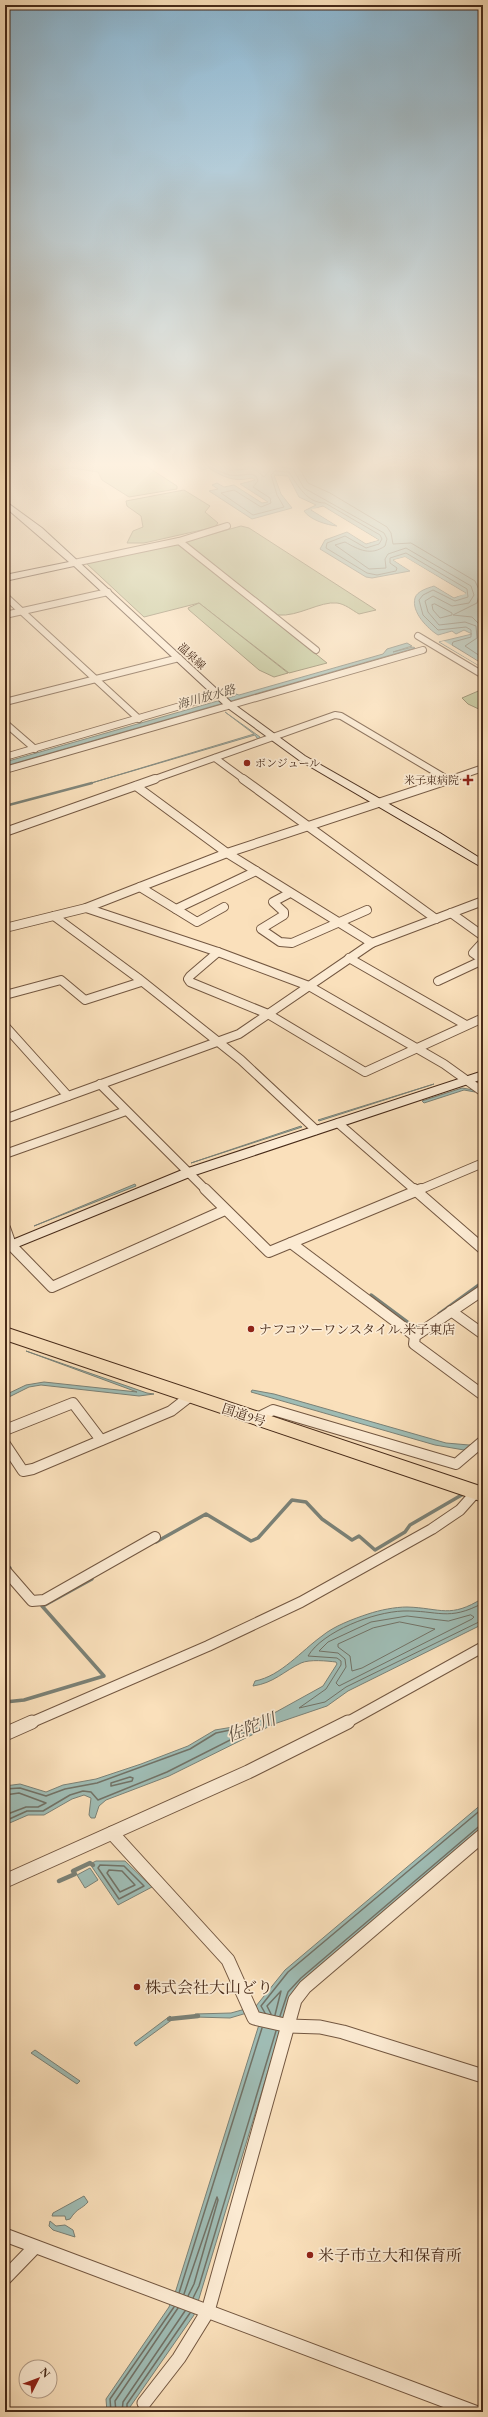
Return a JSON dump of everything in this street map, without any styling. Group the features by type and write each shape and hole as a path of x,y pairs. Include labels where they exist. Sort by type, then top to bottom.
{"highway":[{"name":"国道9号","path":"5,1333 189,1397 481,1493"}],"street":[{"name":"温泉線","path":"90,577 224,701 273,738 302,758 481,861"},
{"path":"224,577 316,650"},
{"path":"5,615 108,592"},
{"path":"5,596 139,719"},
{"path":"418,636 432,646 483,675"},
{"path":"5,757 139,719 224,701 423,650"},
{"path":"5,702 179,658"},
{"path":"5,770 224,701"},
{"path":"5,832 335,715 341,716 447,779"},
{"path":"5,723 34,749"},
{"path":"215,758 436,918"},
{"path":"5,928 86,908 226,853 483,768"},
{"path":"136,786 226,853 336,922 372,942"},
{"path":"176,908 256,871"},
{"path":"140,887 197,922 224,907"},
{"path":"290,893 273,902 284,912 284,915 262,929 280,942 292,943 336,922 367,910"},
{"path":"5,1119 239,1034 372,942 483,901"},
{"path":"86,908 218,952 309,986 417,1048 483,1092"},
{"path":"451,913 483,936"},
{"path":"54,916 242,1060 316,1130"},
{"path":"438,981 483,960 473,953 483,942"},
{"path":"218,952 190,976 189,981 268,1014 365,1072 483,1018"},
{"path":"349,958 466,1025"},
{"path":"5,995 61,980 79,997 85,1000 141,982"},
{"path":"5,1026 68,1096"},
{"path":"8,1246 187,1172 468,1081 483,1074"},
{"path":"100,1084 225,1210 269,1252 483,1163"},
{"path":"5,1154 126,1111"},
{"path":"338,1123 483,1249"},
{"path":"5,1228 8,1246 52,1287 225,1210"},
{"path":"291,1243 415,1336"},
{"path":"483,1290 415,1336 414,1344 483,1395"},
{"path":"451,1312 483,1334"},
{"path":"5,1444 24,1471 34,1469 171,1411 189,1397"},
{"path":"5,1430 73,1403 101,1440"},
{"path":"255,1419 274,1410 456,1464 483,1441"},
{"path":"5,1734 208,1646 301,1602 432,1529 460,1510 481,1493"},
{"path":"5,1570 32,1601 44,1600 155,1537"},
{"path":"5,1881 268,1763 439,1674 483,1647"},
{"path":"112,1833 228,1960 253,2013 286,2026 320,2027 343,2032 483,2076"},
{"path":"144,2403 179,2358 203,2309 286,2026 295,2000 306,1987 483,1835"},
{"path":"5,2235 475,2412"},
{"path":"5,2278 35,2247"}],"green space":[{"path":"101,577 220,577 327,663 289,673 199,603 144,617"},
{"path":"229,577 325,577 376,610 359,614 343,605 330,603 293,614 278,615"},
{"path":"199,603 288,673 274,677 259,670 189,610 188,608"},
{"path":"483,689 483,711 468,704 462,698"}],"water":[{"path":"439,577 483,577 483,668 439,642 472,634 464,630 456,634 452,631 438,635 421,620 414,603 418,593 434,586 454,598 466,593"},
{"path":"407,643 412,646 393,652 413,647 415,648 5,766 5,762 235,696 236,694 239,695 383,654 387,649"},
{"path":"225,712 260,737 259,741 255,735 88,784 254,734"},
{"path":"434,1084 319,1121 318,1120"},
{"path":"462,1088 474,1090 475,1092 464,1090 424,1103 422,1101"},
{"path":"301,1126 302,1127 191,1163"},
{"path":"135,1184 136,1186 34,1226"},
{"path":"26,1351 147,1393 154,1394 139,1396 41,1385 29,1387 5,1399 5,1395 26,1385 44,1382 137,1392"},
{"path":"252,1390 274,1394 446,1443 469,1445 483,1443 483,1446 464,1450 435,1445 251,1392"},
{"name":"佐陀川","path":"483,1598 483,1623 477,1627 348,1691 327,1706 274,1724 169,1776 106,1800 99,1806 95,1818 91,1818 89,1815 91,1798 84,1795 72,1799 44,1815 28,1815 5,1825 5,1786 20,1784 46,1792 63,1785 96,1779 188,1746 215,1730 239,1726 276,1712 323,1686 337,1664 336,1662 309,1661 301,1663 273,1680 253,1686 255,1681 282,1669 327,1632 338,1626 362,1616 388,1609 407,1607 445,1611 462,1608"},
{"path":"483,1803 483,1826 303,1980 289,2002 194,2315 130,2407 131,2412 107,2412 106,2399 169,2307 176,2290 262,2015 257,2010 230,2018 195,2017 195,2014 231,2013 256,2006 285,1970"},
{"path":"96,1861 125,1861 152,1887 118,1905 90,1864"},
{"path":"90,1868 98,1880 85,1888 77,1875"},
{"path":"170,2016 173,2019 136,2046 134,2043"},
{"path":"35,2050 80,2081 77,2084 31,2053"},
{"path":"84,2196 88,2202 75,2212 70,2219 66,2220 65,2216 52,2216 53,2213"},
{"path":"50,2221 56,2226 65,2225 73,2230 75,2237 53,2230 49,2226"}],"pier":[{"path":"434,577 438,577 466,594 454,597 432,584 454,595 462,593"},
{"path":"444,641 483,663 483,668 440,642"}],"waterway":[{"path":"5,806 92,783"},
{"path":"439,1314 483,1282"},
{"path":"371,1295 414,1327 422,1326"},
{"path":"477,1487 483,1483"},
{"path":"156,1542 206,1514 251,1541 258,1538 292,1500 306,1502 322,1519 352,1540 359,1536 375,1550 405,1532 410,1525 465,1493"},
{"path":"5,1563 10,1568"},
{"path":"43,1606 92,1579"},
{"path":"5,1702 24,1700 104,1676 42,1606"},
{"path":"59,1881 75,1874 73,1871 90,1863 93,1865"},
{"path":"169,2019 198,2016"}],"place":[{"name":"ボンジュール","path":"247,763"},
{"name":"米子東病院","path":"468,780"},
{"name":"ナフコツーワンスタイル 米子東店","path":"251,1329"},
{"name":"株式会社大山どり","path":"137,1987"},
{"name":"米子市立大和保育所","path":"310,2255"}],"water label":[{"name":"海川放水路","path":"206,697"}]}
